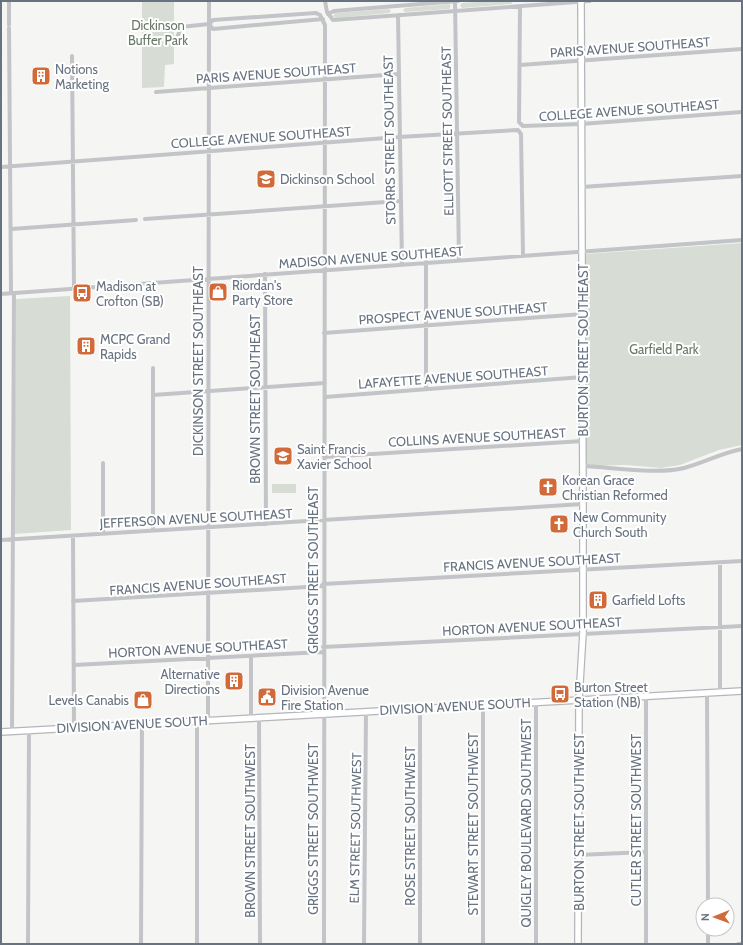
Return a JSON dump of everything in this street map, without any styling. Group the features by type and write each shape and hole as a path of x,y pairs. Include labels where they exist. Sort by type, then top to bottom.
{"main road":[{"name":"BURTON STREET SOUTHEAST","path":"579,699 583,633 581,1"},
{"name":"DIVISION AVENUE SOUTH","path":"1,732 742,691"},
{"name":"BURTON STREET SOUTHWEST","path":"578,944 579,699"}],"street":[{"path":"9,1 10,167 13,293 12,731"},
{"name":"DICKINSON STREET SOUTHEAST","path":"208,720 207,278 209,215 209,1"},
{"path":"325,1 328,14 333,20 590,1"},
{"path":"328,14 334,11 456,1"},
{"name":"ELLIOTT STREET SOUTHEAST","path":"456,1 459,260"},
{"path":"520,6 520,65"},
{"path":"177,38 181,27 209,24 213,20 316,13 323,19"},
{"name":"STORRS STREET SOUTHEAST","path":"398,15 402,264"},
{"path":"209,24 213,29 323,19"},
{"name":"GRIGGS STREET SOUTHEAST","path":"323,19 325,25 323,714"},
{"name":"PARIS AVENUE SOUTHEAST","path":"520,65 742,49"},
{"path":"72,56 74,288"},
{"name":"COLLEGE AVENUE SOUTHEAST","path":"520,65 519,122 526,127 742,112"},
{"name":"PARIS AVENUE SOUTHEAST","path":"156,92 398,74"},
{"name":"COLLEGE AVENUE SOUTHEAST","path":"1,167 399,136 516,130 521,134 523,255"},
{"path":"582,187 742,176"},
{"path":"145,219 400,201"},
{"path":"11,229 136,220"},
{"name":"MADISON AVENUE SOUTHEAST","path":"1,294 742,240"},
{"path":"426,262 426,389"},
{"name":"BROWN STREET SOUTHEAST","path":"266,274 266,524"},
{"name":"PROSPECT AVENUE SOUTHEAST","path":"324,333 583,314"},
{"path":"153,368 153,531"},
{"name":"LAFAYETTE AVENUE SOUTHEAST","path":"325,397 583,377"},
{"path":"153,395 324,383"},
{"name":"COLLINS AVENUE SOUTHEAST","path":"324,457 583,441"},
{"path":"583,466 662,471 684,468 724,453 742,450"},
{"path":"103,463 103,534"},
{"name":"JEFFERSON AVENUE SOUTHEAST","path":"1,540 583,504"},
{"path":"73,536 74,727"},
{"name":"FRANCIS AVENUE SOUTHEAST","path":"73,601 583,569 742,561"},
{"path":"720,563 720,693"},
{"name":"HORTON AVENUE SOUTHEAST","path":"74,664 251,656 583,633 742,626"},
{"path":"251,656 251,718"},
{"path":"707,694 708,897"},
{"name":"CUTLER STREET SOUTHWEST","path":"646,696 646,944"},
{"name":"QUIGLEY BOULEVARD SOUTHWEST","path":"536,702 536,944"},
{"name":"STEWART STREET SOUTHWEST","path":"483,705 483,944"},
{"name":"ROSE STREET SOUTHWEST","path":"420,708 420,944"},
{"name":"ELM STREET SOUTHWEST","path":"364,944 366,711"},
{"name":"GRIGGS STREET SOUTHWEST","path":"323,714 324,944"},
{"name":"BROWN STREET SOUTHWEST","path":"259,717 260,944"},
{"path":"197,721 197,944"},
{"path":"141,944 142,724"},
{"path":"28,944 29,730"},
{"path":"578,855 646,852"}],"green space":[{"name":"Dickinson Buffer Park","path":"142,1 174,1 174,64 165,65 164,87 142,88"},
{"path":"513,1 511,4 462,8 460,5 462,3"},
{"path":"449,4 451,6 449,9 405,12 403,10 405,8"},
{"path":"389,9 391,11 389,13 336,18 333,16 335,13"},
{"name":"Garfield Park","path":"742,243 742,445 719,450 680,465 661,468 626,465 585,466 585,254"},
{"path":"70,296 71,530 14,534 16,299"},
{"path":"272,484 296,484 296,493 272,493"}],"place":[{"name":"Notions Marketing","path":"41,76"},
{"name":"Dickinson School","path":"266,179"},
{"name":"Riordan's Party Store","path":"218,292"},
{"name":"Madison at Crofton (SB)","path":"82,293"},
{"name":"MCPC Grand Rapids","path":"86,346"},
{"name":"Saint Francis Xavier School","path":"283,456"},
{"name":"Korean Grace Christian Reformed","path":"548,487"},
{"name":"New Community Church South","path":"559,524"},
{"name":"Garfield Lofts","path":"598,600"},
{"name":"Alternative Directions","path":"234,681"},
{"name":"Burton Street Station (NB)","path":"560,694"},
{"name":"Division Avenue Fire Station","path":"267,697"},
{"name":"Levels Canabis","path":"143,700"}]}
